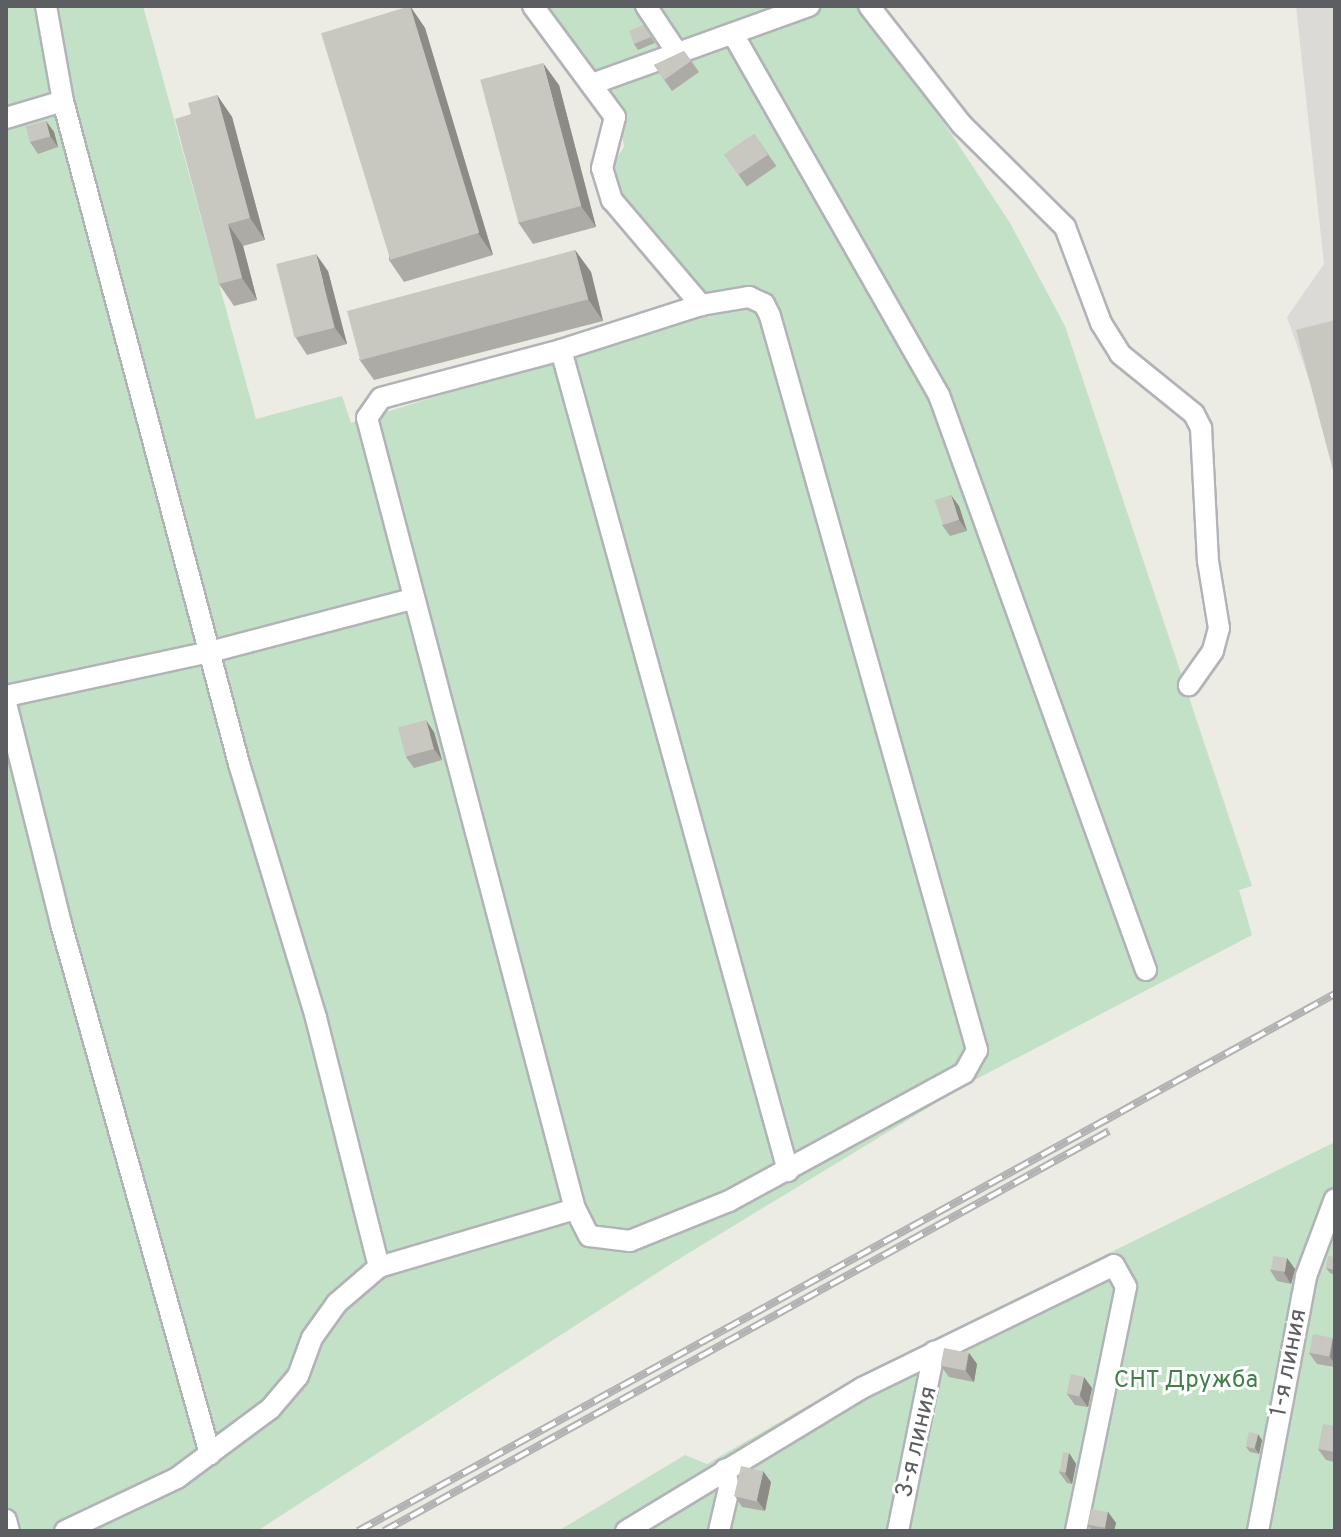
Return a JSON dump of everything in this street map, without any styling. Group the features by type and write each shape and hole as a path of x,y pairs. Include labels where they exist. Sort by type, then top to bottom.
{"street":[{"path":"46,6 63,101 210,652 316,1018 379,1267"},
{"path":"533,6 592,84 616,124 605,152 605,185 701,305"},
{"path":"646,6 678,54"},
{"path":"592,84 733,34 776,11 809,6"},
{"path":"869,6 962,125 1065,227 1101,323 1120,354 1186,407 1201,428 1208,561 1219,628 1213,651 1189,685"},
{"path":"733,34 939,395 1146,970"},
{"path":"6,118 63,101"},
{"path":"749,297 764,304 770,316 977,1050 964,1073 788,1171 630,1241 589,1236 575,1209 369,434 371,406 381,398 561,350 701,305 749,297"},
{"path":"561,350 788,1171"},
{"path":"6,696 210,652 412,599"},
{"path":"6,703 61,924 210,1454"},
{"name":"1-я линия","path":"1258,1531 1306,1276 1335,1199"},
{"path":"65,1531 177,1478 270,1409 298,1376 312,1338 337,1303 379,1267 575,1209"},
{"path":"626,1531 725,1469 934,1352 1105,1266 1122,1272 1126,1287 1076,1531"},
{"name":"3-я линия","path":"898,1531 934,1352"},
{"path":"719,1531 729,1488 725,1469"},
{"path":"6,1520 9,1531"}],"shaded area":[{"path":"1296,6 1335,6 1335,453 1287,317 1324,264"}],"green space":[{"path":"6,6 143,6 256,419 342,396 351,423 712,310 614,185 610,168 624,147 619,114 541,6 858,6 925,94 1010,223 1065,326 1252,886 1239,890 1252,935 967,1084 674,1262 257,1531 6,1531"},
{"name":"СНТ Дружба","path":"1335,1142 1335,1531 558,1531 685,1455 707,1464 859,1376"}],"building":[{"path":"410,6 479,233 390,260 321,33"},
{"path":"643,25 651,37 634,44 629,31"},
{"path":"684,51 691,61 664,80 654,65"},
{"path":"543,63 581,206 519,223 480,80"},
{"path":"217,95 250,218 228,224 242,278 219,284 175,119 191,114 188,103"},
{"path":"46,121 50,136 30,142 26,126"},
{"path":"754,134 768,155 738,175 724,154"},
{"path":"575,250 588,299 360,360 347,311"},
{"path":"316,254 334,328 295,338 276,264"},
{"path":"1335,320 1335,478 1296,330"},
{"path":"951,495 959,520 943,525 935,500"},
{"path":"426,720 434,749 406,756 398,728"},
{"path":"1273,1256 1287,1258 1285,1272 1271,1270"},
{"path":"1328,1256 1335,1257 1335,1270 1326,1268"},
{"path":"1313,1334 1333,1338 1329,1356 1309,1353"},
{"path":"944,1348 969,1353 965,1370 941,1366"},
{"path":"1071,1374 1084,1377 1079,1396 1067,1393"},
{"path":"1323,1424 1335,1426 1335,1452 1318,1449"},
{"path":"1249,1432 1258,1434 1254,1449 1246,1447"},
{"path":"1063,1452 1069,1453 1066,1473 1060,1472"},
{"path":"741,1466 763,1471 756,1501 734,1496"},
{"path":"1091,1509 1108,1512 1105,1528 1088,1525"}],"railway":[{"path":"358,1531 1335,994"},
{"path":"384,1531 1109,1131"}]}
